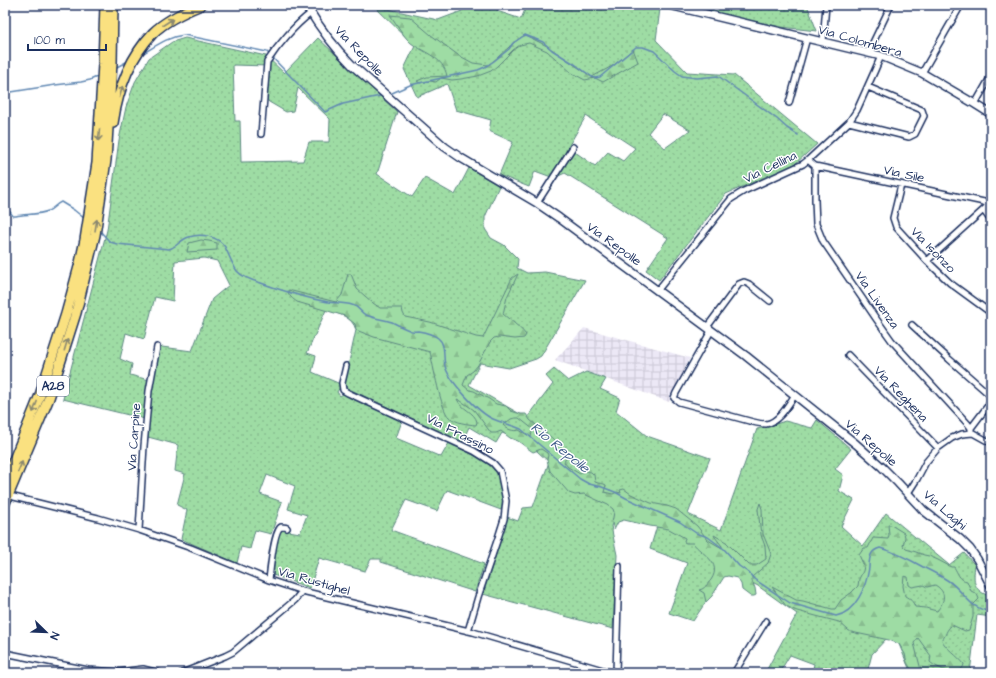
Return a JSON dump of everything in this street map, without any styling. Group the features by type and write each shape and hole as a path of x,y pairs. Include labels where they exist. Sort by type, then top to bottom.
{"highway":[{"path":"97,203 108,174 116,110 124,81 130,67 141,48 154,32 166,23 201,5"},
{"name":"A28","path":"5,503 51,391 76,313 106,160 111,77 104,40 106,6"},
{"name":"A28","path":"97,203 97,163 102,82 108,64 106,6"},
{"name":"A28","path":"5,482 40,396 66,314 80,263 89,242"}],"street":[{"name":"Via Repolle","path":"306,5 328,38 352,66 445,147 559,218 746,356 819,414 882,467 908,493"},
{"name":"Via Colombera","path":"669,5 881,56 922,73 991,114"},
{"path":"823,42 826,5"},
{"path":"868,53 891,5"},
{"path":"922,73 961,5"},
{"path":"261,134 267,62 273,52 303,19 311,13"},
{"name":"Via Colombera","path":"789,103 806,38"},
{"name":"Via Cellina","path":"657,291 731,199 744,191 803,164 849,122 857,110 881,56"},
{"path":"975,104 991,76"},
{"path":"849,122 909,137 915,134 924,116 922,110 868,87"},
{"path":"537,203 573,147"},
{"path":"808,160 815,166"},
{"name":"Via Sile","path":"815,166 990,204"},
{"name":"Via Livenza","path":"815,166 814,200 816,224 823,241 892,340 971,431"},
{"name":"Via Isonzo","path":"902,185 893,218 896,227 927,261 950,283 991,313"},
{"path":"927,261 990,204"},
{"path":"984,211 991,221"},
{"path":"770,300 749,284 744,282 739,284 709,329 674,398 679,402 765,424 778,418 795,395"},
{"path":"908,493 926,462 938,448 952,438 971,431 990,403 990,395 912,325"},
{"name":"Via Carpine","path":"139,530 149,391 157,347"},
{"name":"Via Reghena","path":"848,355 938,448"},
{"name":"Via Frassino","path":"346,366 342,383 343,390 474,451 493,463 500,471 506,501 504,519 468,631"},
{"path":"971,431 973,434 991,443"},
{"name":"Via Laghi","path":"908,493 923,510 944,528 960,539 970,549 991,586"},
{"name":"Via Rustighel","path":"14,497 139,530 191,548 269,580 302,591 468,631 613,673"},
{"path":"269,580 276,533 281,527 287,528"},
{"path":"616,673 619,566"},
{"path":"182,673 232,652 295,600 302,591"},
{"path":"734,673 766,621"},
{"path":"5,653 88,672 119,672 143,669 160,673"}],"shaded area":[{"path":"584,328 690,358 669,402 555,360"}],"green space":[{"path":"467,5 499,5 497,11 521,19 527,5 642,5 660,9 656,40 687,72 734,75 817,144 795,164 726,194 659,280 646,270 668,238 565,173 554,178 535,171 529,187 499,175 513,142 489,131 491,120 456,110 447,84 417,97 404,69 415,46 374,6 438,20 462,11","holes":["663,114 690,130 665,148 648,133","586,116 635,148 623,161 608,152 595,166 568,147"]},
{"path":"678,5 807,5 817,31 781,27"},
{"path":"390,15 410,17 458,55 473,63 488,65 525,35 547,46 592,77 614,65 633,49 638,62 603,82 595,78 585,80 572,73 547,51 529,43 520,45 491,71 478,76 452,80 441,78 436,82 430,81 420,83 417,81 427,77 447,76 445,70 438,60 408,40"},
{"path":"185,38 266,56 284,73 318,38 397,112 377,174 412,197 425,178 455,195 469,168 499,186 485,217 485,229 491,238 504,245 518,259 517,268 527,273 545,272 585,280 541,356 509,368 480,363 469,385 527,418 553,384 546,376 554,369 568,381 586,372 606,379 600,389 620,398 616,411 647,436 710,458 688,514 721,530 757,429 785,421 812,428 817,420 851,449 835,469 843,475 839,491 854,500 841,526 863,546 886,513 949,565 964,553 975,565 975,585 984,594 991,597 991,617 977,615 970,673 911,673 896,637 887,638 872,654 867,673 812,673 814,664 790,655 779,673 768,673 766,671 797,614 758,586 727,570 693,621 669,613 687,563 650,549 657,526 620,509 611,526 617,555 613,629 483,594 507,517 518,521 523,508 533,507 549,462 527,442 502,433 496,443 469,427 462,442 346,387 345,380 356,330 354,325 344,316 326,310 307,353 316,356 312,372 338,383 340,387 337,392 340,396 347,394 402,421 396,438 441,457 449,443 486,461 499,477 504,500 501,510 447,490 437,511 406,500 391,530 484,564 475,592 381,562 381,559 371,559 365,571 319,558 310,588 273,575 279,531 283,530 300,533 307,515 288,509 295,486 267,475 260,494 282,502 271,534 255,530 250,549 241,547 237,563 181,539 187,510 177,505 185,474 175,471 178,445 148,437 149,420 63,399 107,230 119,140 126,107 135,82 149,58 172,42","holes":["233,65 268,66 266,98 269,102 286,112 293,111 298,88 330,119 329,142 309,142 303,161 241,162 240,121 235,121","204,258 217,261 229,285 212,299 192,351 162,347 159,350 153,381 130,375 132,364 120,359 126,333 144,339 155,297 173,301 175,261"]},
{"path":"201,240 217,243 217,250 187,252 189,243"},
{"path":"348,274 351,274 357,289 380,308 402,308 405,317 430,322 483,338 512,278 518,274 507,297 503,314 518,326 526,335 524,338 515,339 499,337 494,338 490,342 478,365 467,375 463,385 469,390 474,391 496,404 506,406 511,411 526,414 530,420 552,438 568,454 564,462 568,467 580,474 585,471 591,472 594,475 595,482 606,485 604,492 613,494 617,492 621,493 620,490 624,489 631,494 651,503 676,509 697,526 708,540 722,548 714,535 726,542 749,565 757,565 766,559 758,509 760,503 762,509 763,534 771,554 768,563 752,577 756,595 750,596 742,590 741,584 737,578 728,576 724,577 712,596 706,602 704,593 699,590 711,580 714,574 713,563 693,543 684,542 685,538 669,529 624,520 618,522 614,530 612,523 614,512 613,509 608,505 584,494 575,495 569,493 550,471 547,453 541,449 533,452 501,431 491,433 474,410 457,399 474,416 477,422 476,425 458,422 449,417 440,397 430,352 374,337 356,330 355,324 345,316 297,302 290,296 288,290 336,302 342,295","holes":["519,418 534,430 531,437 519,430 510,430 503,425 511,419"]},
{"path":"888,525 891,525 904,533 905,537 903,546 906,549 929,556 951,567 954,567 960,578 967,581 971,591 977,594 979,599 973,605 973,617 969,630 965,631 952,625 942,640 943,643 964,664 959,671 949,671 933,665 930,662 931,656 918,638 914,643 921,670 913,672 907,663 905,654 899,644 889,640 851,632 839,622 797,611 786,606 772,587 796,600 835,609 841,600 858,586 864,566 859,555 864,548 868,548 873,538 888,539","holes":["904,576 908,577 909,585 912,587 923,585 927,587 935,585 942,591 944,597 942,604 937,611 915,607 911,600 905,596 903,586"]}],"waterway":[{"path":"142,54 167,40 184,35 267,52 325,112 343,104 380,96"},
{"path":"392,93 410,85 478,70 485,67 509,49 513,43 525,35 543,42 552,50 595,78 600,77 636,47 643,47 654,51 682,76 697,78 718,76 798,135"},
{"path":"115,68 128,61"},
{"path":"5,93 81,82 99,76"},
{"name":"Rio Repolle","path":"5,205 13,216 16,216 44,212 50,210 61,202 85,219"},
{"name":"Rio Repolle","path":"100,231 110,242 117,244 169,249 189,237 199,235 209,236 222,243 237,271 248,278 302,296 328,302 352,305 369,316 392,322 411,331 431,334 441,341 444,351 445,366 452,380 465,396 487,416 521,429 580,479 589,484 615,492 680,522 696,533 708,537 724,549 739,566 749,573 754,579 790,603 836,616 843,614 859,598 868,575 870,556 874,551 880,548 902,556 941,576 953,584 971,603 983,610 991,612"}]}
